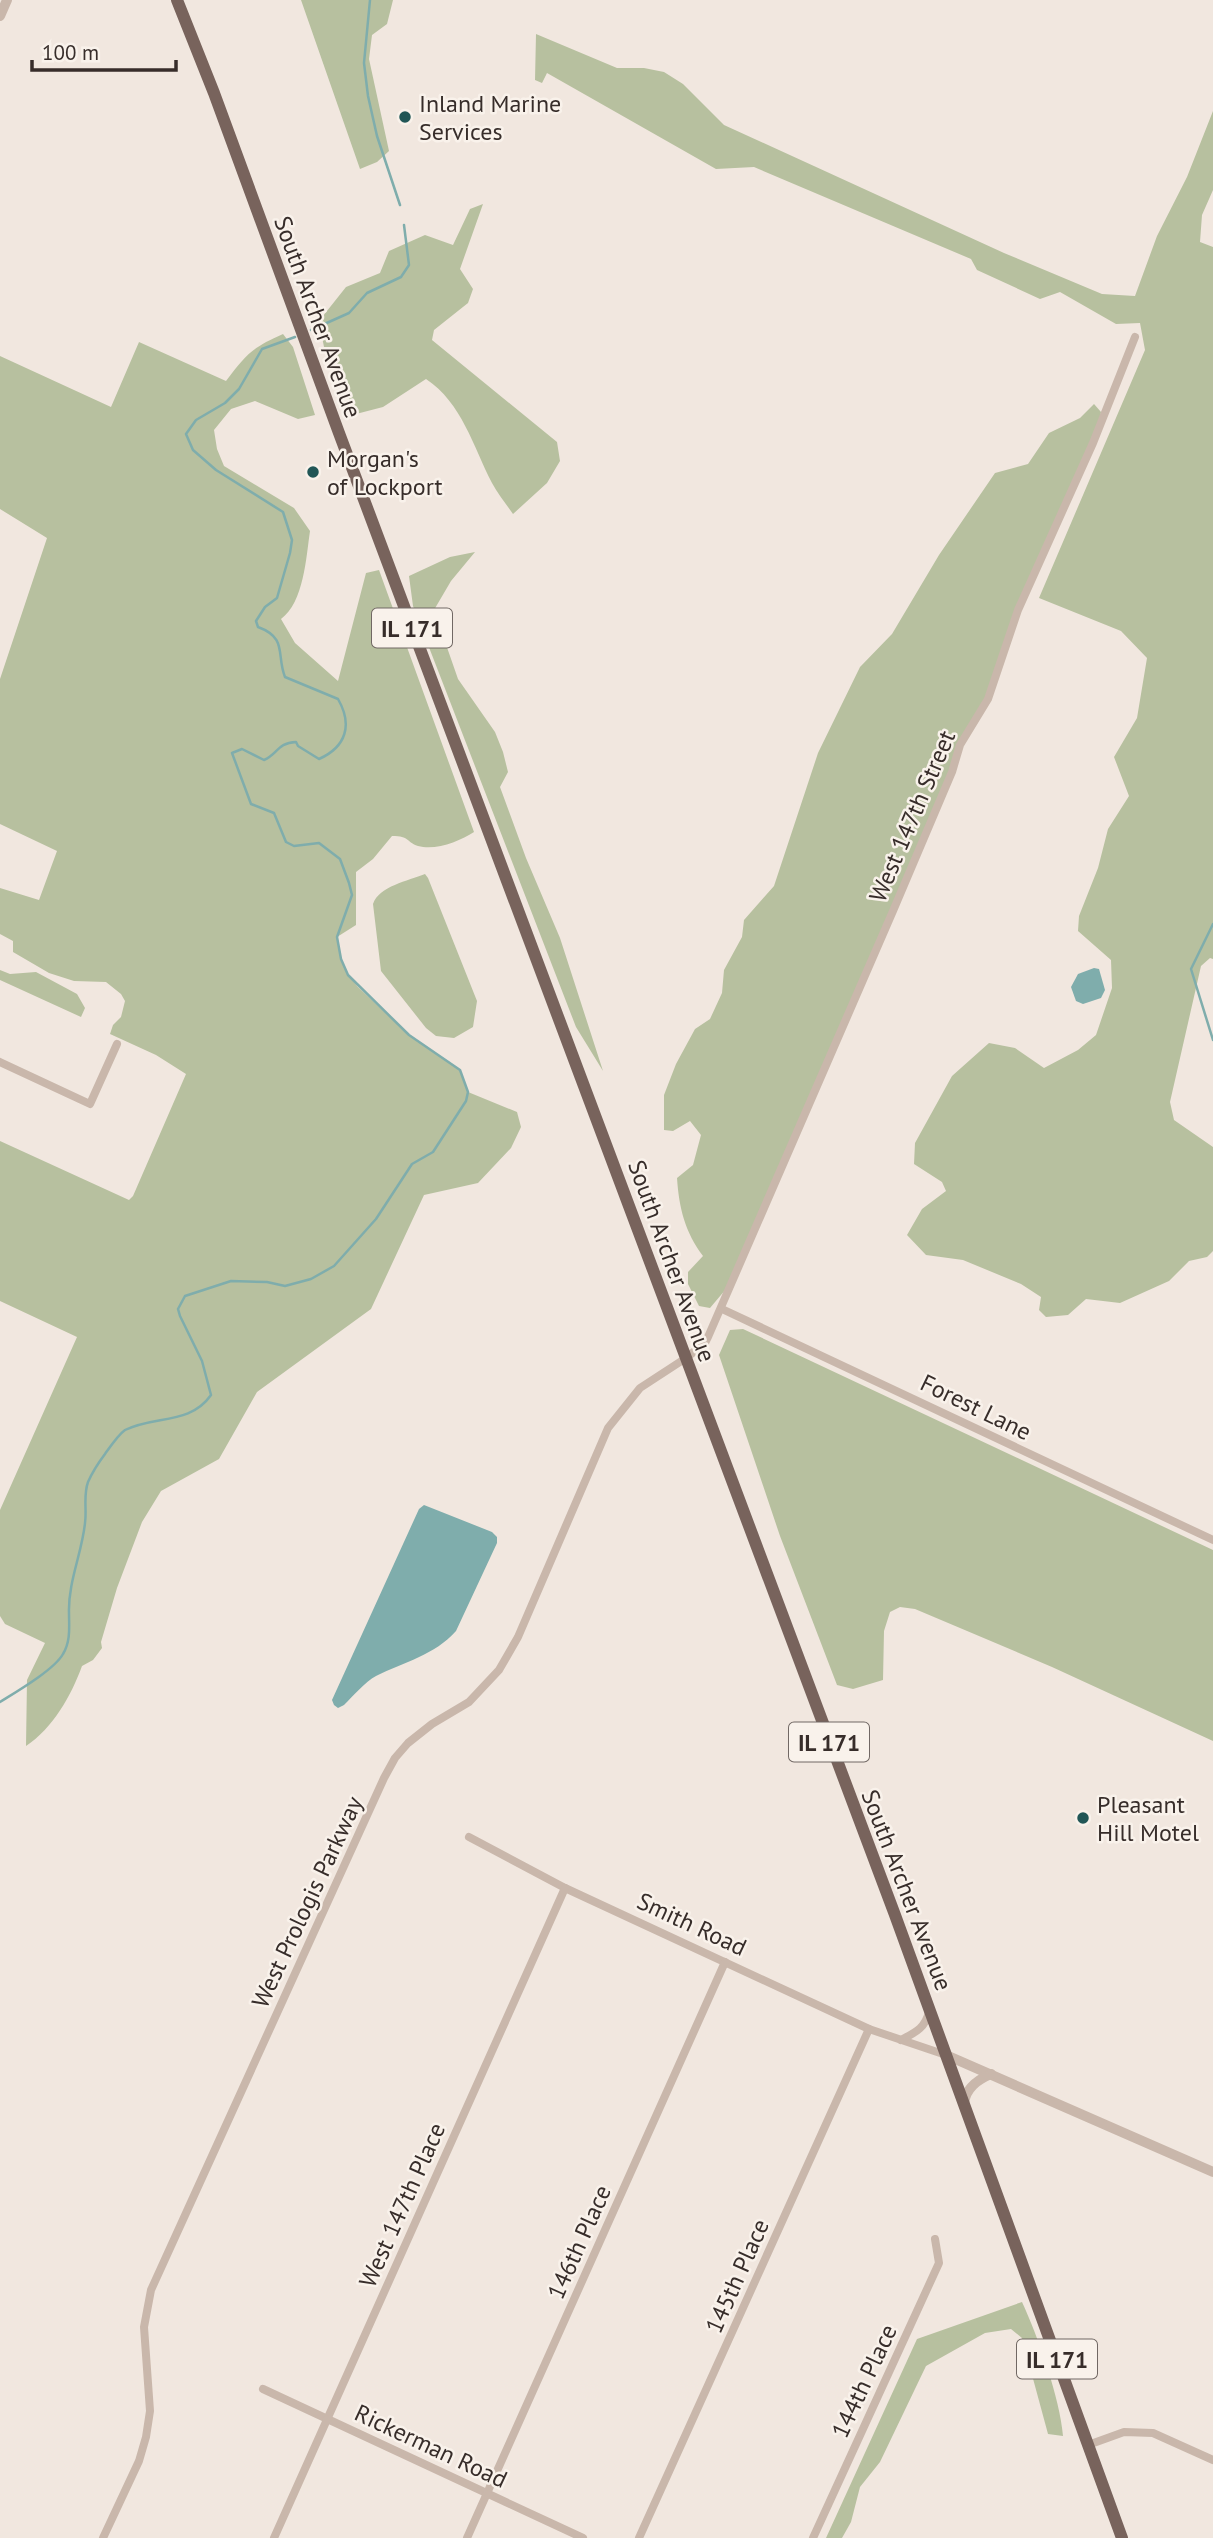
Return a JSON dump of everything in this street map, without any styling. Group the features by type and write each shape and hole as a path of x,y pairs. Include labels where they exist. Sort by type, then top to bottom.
{"main road":[{"name":"South Archer Avenue","path":"177,0 946,2054 1122,2538"}],"street":[{"path":"0,16 7,0"},
{"name":"West 147th Street","path":"686,1358 705,1343 722,1309 941,797 960,745 992,689 1018,610 1093,443 1135,337"},
{"path":"0,1062 89,1104 117,1044"},
{"name":"Forest Lane","path":"722,1309 1213,1540"},
{"name":"West Prologis Parkway","path":"103,2538 139,2461 146,2437 150,2411 144,2327 151,2290 390,1767 408,1743 432,1724 469,1702 499,1670 518,1636 608,1428 640,1388 686,1358"},
{"name":"Smith Road","path":"470,1837 565,1888 869,2029 946,2054 1213,2172"},
{"name":"West 147th Place","path":"274,2538 565,1888"},
{"name":"146th Place","path":"467,2538 725,1962"},
{"path":"901,2040 920,2030 926,2023 929,2009"},
{"name":"145th Place","path":"639,2538 869,2029"},
{"path":"964,2103 973,2084 991,2074"},
{"name":"144th Place","path":"813,2538 939,2263 935,2239"},
{"name":"Rickerman Road","path":"262,2389 583,2538"},
{"path":"1088,2445 1124,2432 1153,2433 1213,2460"}],"green space":[{"path":"301,0 393,0 387,24 372,35 369,59 389,151 377,162 360,169"},
{"path":"536,34 617,68 644,68 664,72 683,84 724,125 1004,253 1102,294 1135,296 1157,236 1187,177 1213,111 1213,190 1202,215 1200,242 1213,247 1213,959 1210,958 1201,966 1170,1102 1174,1120 1213,1147 1213,1251 1207,1257 1189,1261 1169,1281 1120,1303 1086,1299 1068,1315 1046,1317 1039,1310 1041,1297 1021,1284 963,1260 926,1255 907,1235 922,1209 946,1191 942,1182 914,1164 915,1143 952,1076 989,1043 1015,1048 1044,1068 1078,1050 1096,1035 1112,988 1111,960 1078,931 1079,916 1098,868 1108,829 1129,796 1114,757 1137,718 1147,658 1121,631 1039,598 1145,350 1140,323 1116,324 1060,292 1040,299 977,270 971,259 754,167 716,169 547,73 542,83 535,80"},
{"path":"483,204 460,269 473,289 468,303 434,330 432,340 557,442 560,461 547,483 513,514 492,483 458,413 449,400 426,379 383,407 356,414 324,347 319,321 346,287 380,273 389,251 425,235 453,245 470,209"},
{"path":"283,334 293,347 315,415 298,419 255,401 231,409 214,430 217,449 224,466 294,508 310,531 299,591 295,602 281,619 295,643 338,681 366,573 379,570 474,832 455,842 432,847 418,846 405,838 392,836 373,859 356,872 356,925 337,937 341,959 348,975 358,987 409,1035 460,1070 468,1092 517,1112 521,1127 511,1148 478,1183 424,1195 371,1309 257,1392 219,1459 161,1491 142,1522 117,1588 101,1642 102,1648 93,1660 82,1666 67,1700 53,1721 26,1746 27,1680 45,1643 5,1624 0,1616 0,1510 77,1337 0,1301 0,1141 129,1200 186,1074 156,1055 110,1034 113,1025 121,1017 125,1001 121,994 106,982 74,981 49,973 13,952 13,941 0,934 0,888 39,900 57,851 0,824 0,679 47,538 0,509 0,356 111,407 139,342 226,381 250,353"},
{"path":"1094,404 1101,412 1098,431 1018,610 996,680 973,721 726,1289 710,1308 699,1306 688,1284 688,1272 703,1256 684,1219 677,1178 693,1165 701,1135 690,1121 673,1131 664,1130 664,1095 676,1064 695,1029 710,1019 722,993 724,970 742,937 744,920 774,886 818,753 860,667 892,634 939,555 995,473 1028,464 1049,433 1080,418"},
{"path":"475,552 451,581 434,610 458,679 495,732 503,752 508,772 500,787 560,938 603,1071 576,1027 413,606 409,576 450,557"},
{"path":"425,874 477,1001 473,1027 454,1038 436,1036 426,1028 381,971 373,904 388,888"},
{"path":"0,970 10,974 36,972 77,994 85,1008 81,1017 0,980"},
{"path":"743,1329 1213,1550 1213,1741 1052,1667 915,1609 900,1607 890,1612 884,1631 883,1680 853,1689 837,1685 780,1536 719,1355 730,1330"},
{"path":"1022,2302 1047,2368 1058,2404 1063,2436 1048,2434 1022,2338 1011,2329 985,2333 926,2366 880,2462 860,2487 851,2522 842,2538 826,2538 917,2339"}],"water":[{"path":"1094,968 1099,969 1105,990 1101,998 1083,1004 1076,1001 1071,987 1078,974"},
{"path":"424,1505 492,1532 497,1537 497,1543 456,1631 429,1652 372,1679 338,1708 332,1700 419,1509"}],"waterway":[{"path":"370,0 364,63 368,96 377,136 400,205"},
{"path":"311,330 349,313 367,293 401,277 409,265 404,225"},
{"path":"0,1702 43,1674 66,1649 69,1601 85,1523 85,1497 90,1479 100,1460 125,1430 193,1411 203,1405 211,1395 202,1361 178,1309 185,1296 231,1281 267,1282 285,1286 311,1279 334,1266 376,1219 412,1164 433,1152 466,1101 468,1092 460,1070 409,1035 348,975 341,959 337,937 352,895 340,859 319,843 294,846 286,842 274,813 251,804 232,753 242,749 264,760 285,744 296,742 319,759 341,742 346,726 338,699 285,677 274,636 258,627 256,621 265,607 277,598 290,553 292,540 283,512 216,470 193,450 186,434 196,420 225,403 239,389 262,349 295,337"},
{"path":"1213,924 1191,969 1213,1040"}],"place":[{"name":"Inland Marine Services","path":"405,117"},
{"name":"Morgan's of Lockport","path":"313,472"},
{"name":"Pleasant Hill Motel","path":"1083,1818"}]}
